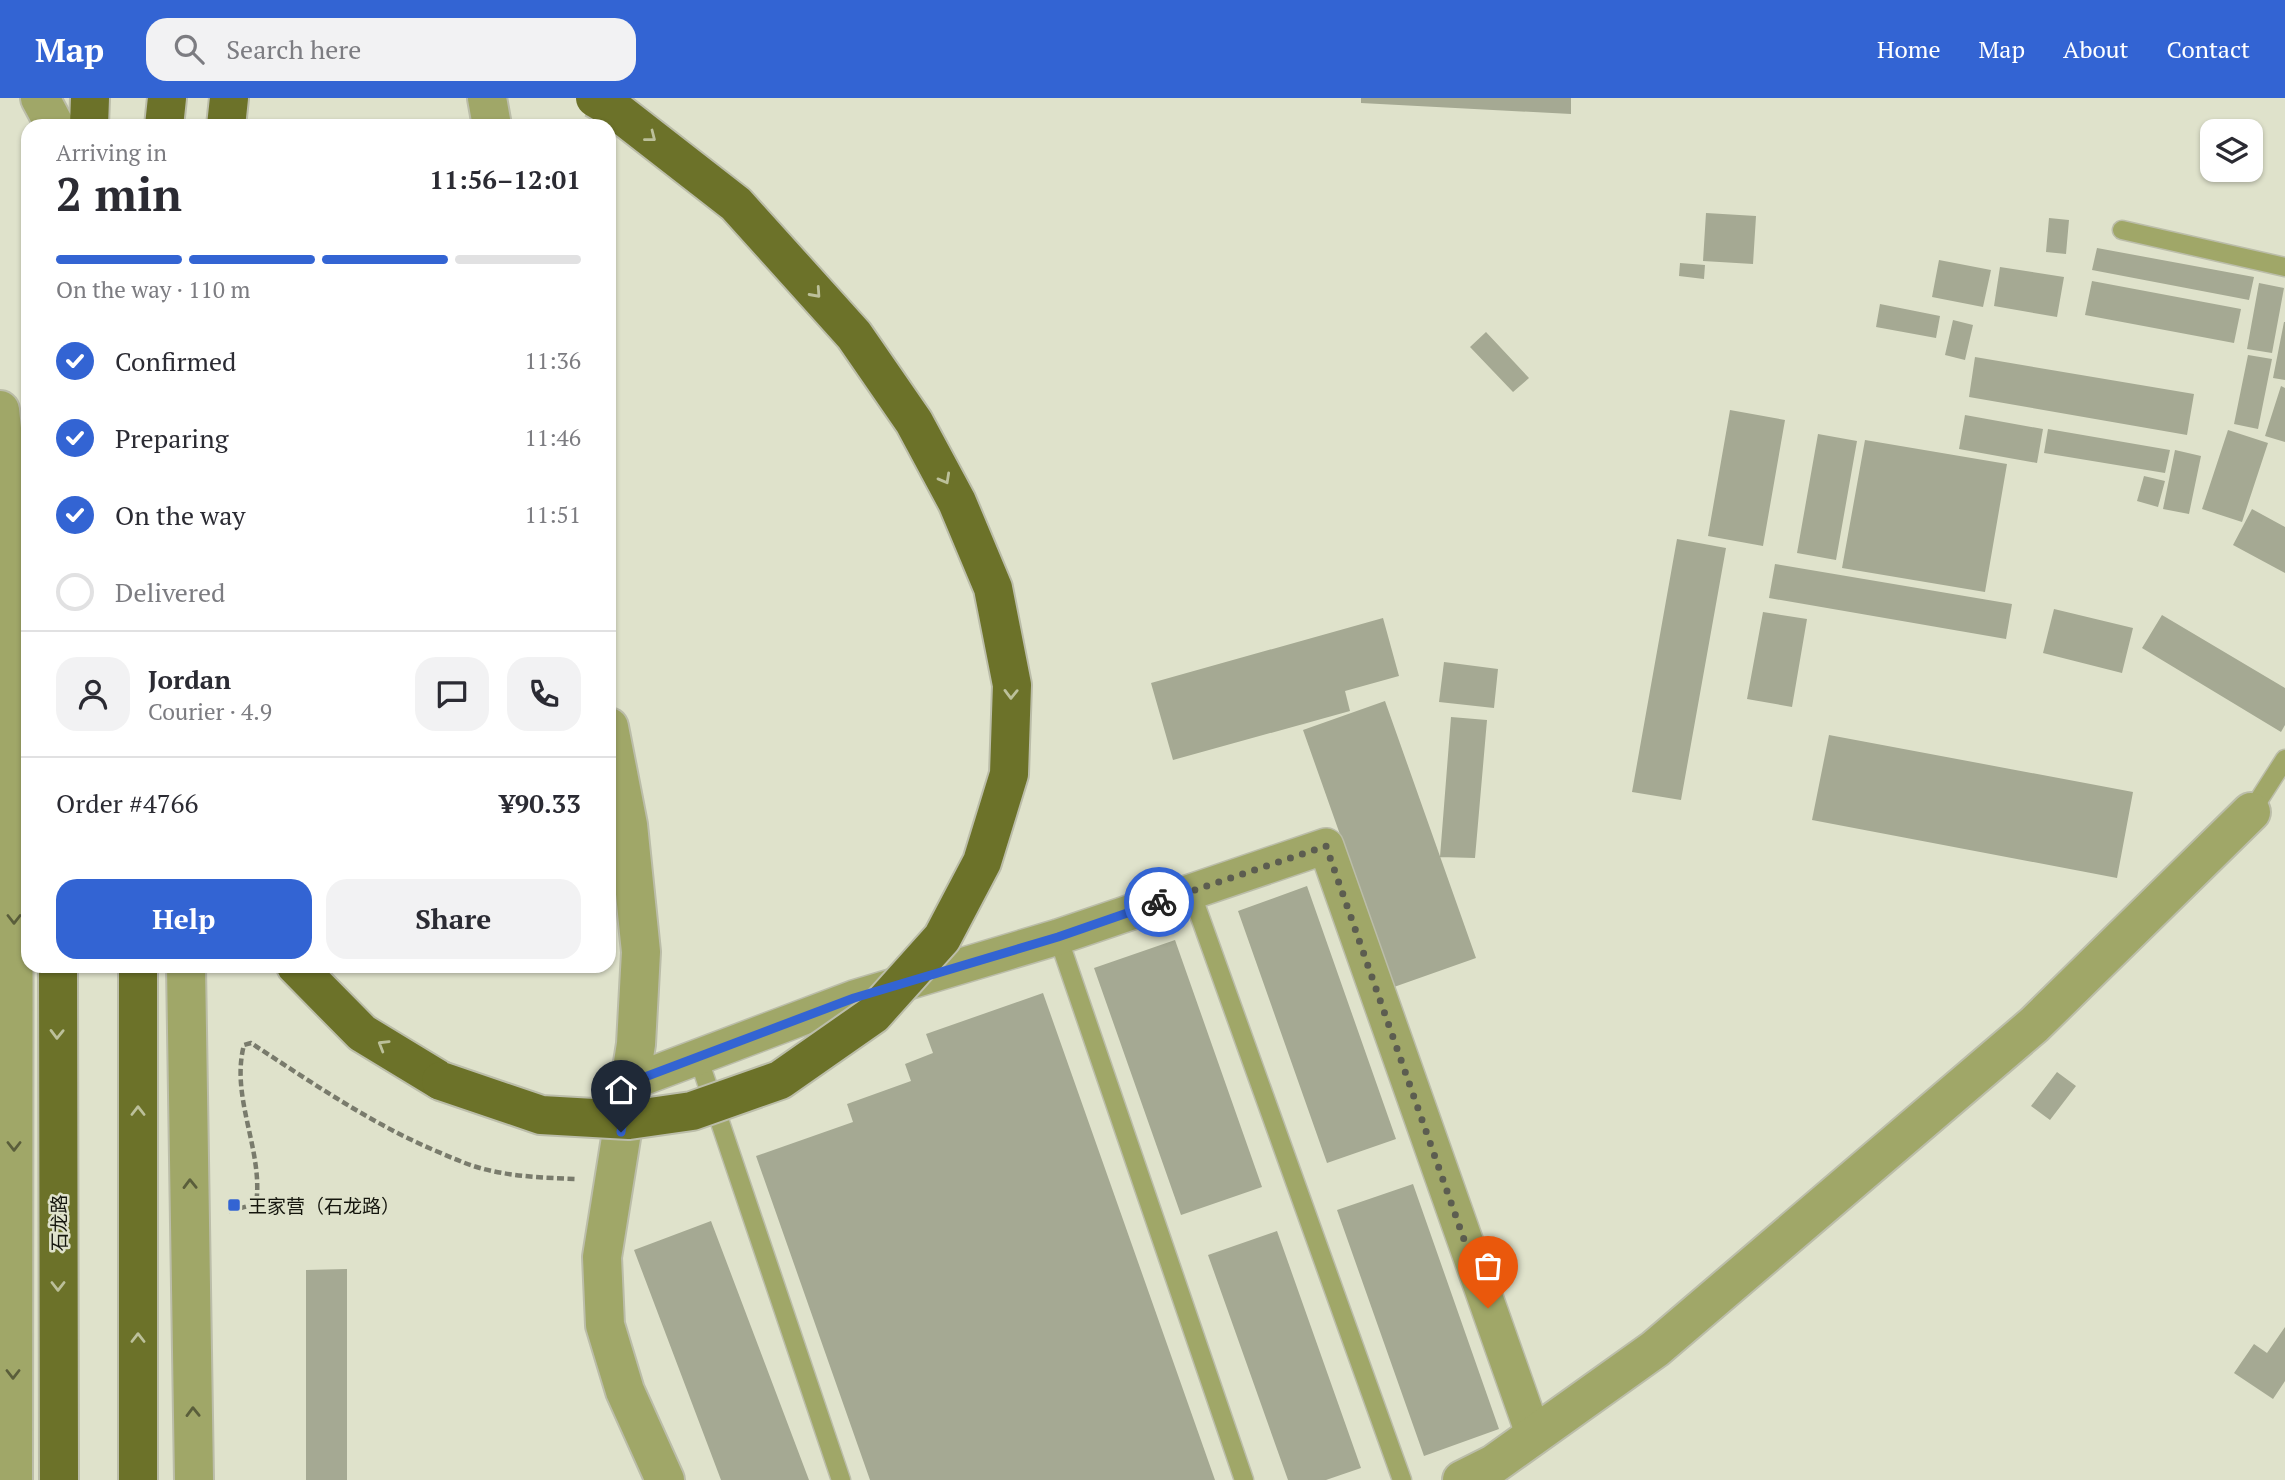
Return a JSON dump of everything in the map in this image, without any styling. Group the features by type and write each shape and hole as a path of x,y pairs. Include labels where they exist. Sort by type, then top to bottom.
{"main road":[{"path":"89,119 90,98"},
{"path":"165,119 167,98"},
{"path":"227,119 229,98"},
{"path":"303,973 362,1033 441,1081 541,1115 629,1120 692,1111 780,1080 873,1015 942,938 982,862 1009,774 1012,685 993,588 957,502 914,422 854,335 736,204 614,109 595,98"},
{"name":"石龙路","path":"58,973 59,1480"},
{"path":"138,973 138,1480"}],"street":[{"path":"40,98 51,119"},
{"path":"487,98 491,119"},
{"path":"0,410 14,543 13,1480"},
{"path":"616,763 628,825 640,952 636,1044 601,1257 605,1325 625,1391 665,1480"},
{"path":"1462,1480 1494,1464 1655,1349 2034,1025 2251,812"},
{"path":"629,1083 854,998 1058,937 1326,846 1534,1436"},
{"path":"186,973 194,1480"}],"lane":[{"path":"2122,230 2285,267"},
{"path":"2251,812 2285,759"},
{"path":"1191,892 1402,1480"},
{"path":"1058,937 1244,1480"},
{"path":"698,1057 841,1480"}],"path":[{"path":"190,1219 256,1204 257,1162 244,1104 239,1061 244,1045 251,1043 400,1136 467,1165 493,1172 542,1178 614,1181"}],"building":[{"path":"1361,98 1571,98 1571,114 1361,103"},
{"path":"1706,213 1756,216 1753,264 1703,261"},
{"path":"2049,218 2069,220 2066,254 2046,252"},
{"path":"2097,248 2254,277 2249,300 2092,270"},
{"path":"1939,260 1991,270 1983,307 1932,297"},
{"path":"1680,263 1705,265 1704,279 1679,276"},
{"path":"2000,267 2064,277 2057,317 1994,306"},
{"path":"2092,281 2241,309 2234,343 2085,315"},
{"path":"2259,283 2284,288 2272,353 2247,349"},
{"path":"1880,304 1940,316 1936,338 1876,327"},
{"path":"1953,320 1973,325 1965,360 1945,355"},
{"path":"2285,322 2285,380 2273,378"},
{"path":"1486,332 1529,378 1513,392 1470,347"},
{"path":"2248,355 2272,359 2258,429 2234,424"},
{"path":"1975,357 2194,394 2187,435 1969,397"},
{"path":"2281,386 2285,388 2285,442 2265,436"},
{"path":"1730,410 1785,420 1763,546 1708,536"},
{"path":"1965,415 2043,429 2037,463 1959,449"},
{"path":"2048,429 2170,450 2165,473 2044,453"},
{"path":"2228,430 2268,443 2242,522 2202,509"},
{"path":"1818,434 1857,441 1836,560 1797,553"},
{"path":"1865,440 2007,464 1985,592 1842,568"},
{"path":"2175,450 2201,456 2189,514 2163,509"},
{"path":"2144,476 2165,481 2158,507 2137,501"},
{"path":"2252,509 2285,527 2285,573 2233,545"},
{"path":"1677,539 1726,548 1681,800 1632,792"},
{"path":"1775,564 2012,604 2006,639 1769,598"},
{"path":"2054,609 2133,628 2122,673 2043,653"},
{"path":"1763,612 1807,619 1792,707 1747,699"},
{"path":"2162,615 2285,688 2285,725 2281,732 2142,648"},
{"path":"1383,618 1399,676 1345,691 1350,711 1173,760 1151,683"},
{"path":"1444,662 1498,669 1494,708 1439,702"},
{"path":"1385,701 1476,958 1394,987 1303,730"},
{"path":"1451,717 1487,720 1475,858 1440,857"},
{"path":"1829,735 2133,792 2117,878 1812,820"},
{"path":"1307,886 1396,1139 1327,1163 1238,911"},
{"path":"1175,940 1262,1187 1181,1215 1094,968"},
{"path":"1043,993 1215,1480 870,1480 756,1156 853,1122 847,1104 911,1081 905,1064 933,1053 926,1034"},
{"path":"2057,1072 2076,1086 2050,1120 2031,1106"},
{"path":"1413,1184 1499,1429 1424,1456 1337,1210"},
{"path":"711,1221 809,1480 721,1480 634,1250"},
{"path":"1277,1231 1361,1468 1326,1480 1288,1480 1208,1255"},
{"path":"347,1269 347,1480 306,1480 306,1270"},
{"path":"2285,1327 2285,1381 2273,1399 2234,1373 2254,1344 2267,1353"}],"way so far":[{"path":"1159,902 1326,846 1488,1308"}],"place":[{"name":"王家营（石龙路）","path":"234,1205"}],"route":[{"path":"621,1132 629,1083 854,998 1058,937 1159,902"}]}
